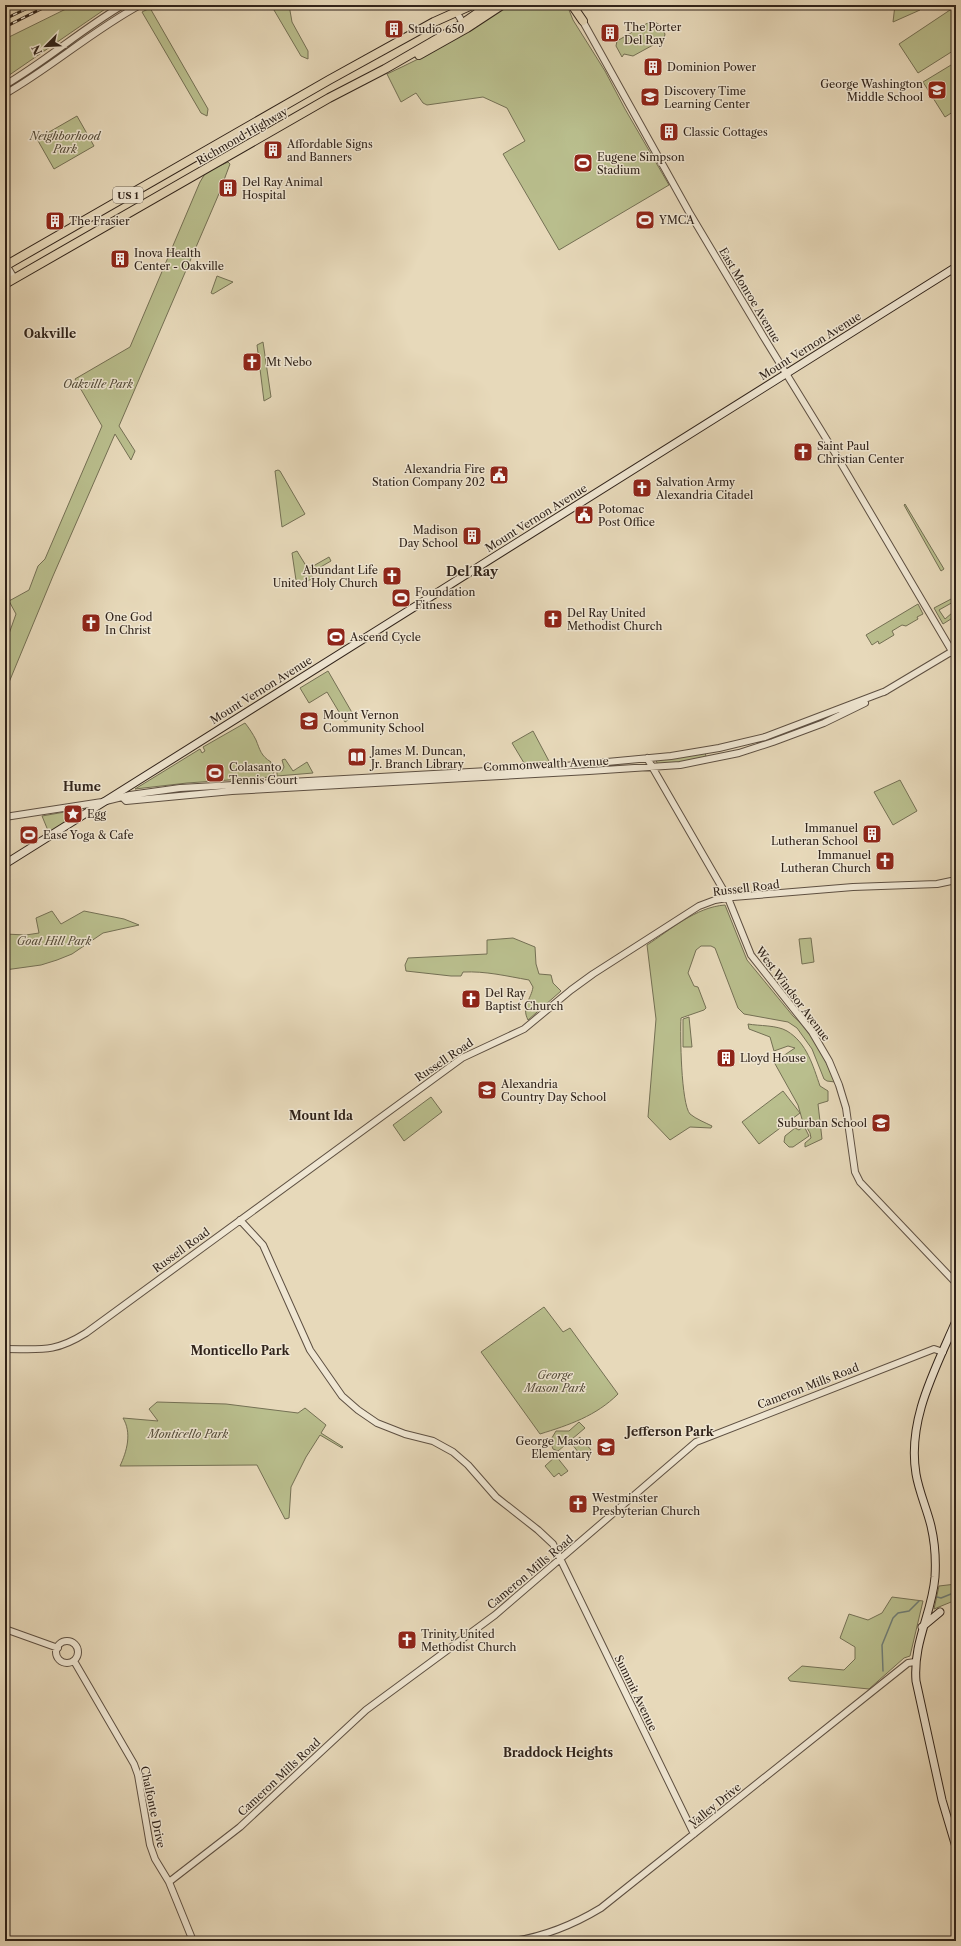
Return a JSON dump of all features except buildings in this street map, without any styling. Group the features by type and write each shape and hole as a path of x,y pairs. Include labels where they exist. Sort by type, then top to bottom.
{"highway":[{"name":"Richmond Highway","path":"5,264 434,22 454,8 472,5"},
{"name":"Richmond Highway","path":"5,284 329,98 385,69 463,23 489,5"},
{"path":"385,69 436,47 478,22 502,5"},
{"path":"572,5 583,21"}],"main road":[{"name":"Mount Vernon Avenue","path":"5,864 956,267"},
{"path":"956,1321 920,1410 914,1439 914,1460 917,1479 931,1525 935,1550 935,1578 922,1627 915,1662 917,1687 942,1800 956,1847"},
{"path":"922,1627 940,1612"}],"street":[{"path":"5,85 45,59 99,19 123,5"},
{"path":"5,94 50,65 106,24 140,5"},
{"name":"East Monroe Avenue","path":"576,5 583,21 686,207 762,336 787,373 954,650 956,658"},
{"path":"454,8 463,23"},
{"path":"5,264 14,278"},
{"name":"Commonwealth Avenue","path":"5,817 102,802 123,798 130,795 232,791 652,768 680,765 739,753 824,723 886,691 954,650"},
{"name":"Commonwealth Avenue","path":"158,794 231,784 557,767 647,758 714,749 765,737 886,691"},
{"name":"West Windsor Avenue","path":"647,758 728,898 751,955 809,1028 829,1062 839,1085 846,1108 855,1172 860,1182 956,1283"},
{"name":"Russell Road","path":"5,1349 50,1349 72,1342 467,1054 524,1029 582,982 693,909 709,902 728,898 853,887 937,884 956,880"},
{"name":"Summit Avenue","path":"240,1220 258,1238 266,1249 306,1344 342,1396 377,1423 405,1434 433,1441 453,1452 468,1465 496,1497 549,1540 556,1549 694,1834"},
{"name":"Cameron Mills Road","path":"170,1882 240,1827 366,1710 464,1640 560,1560 699,1439 934,1349 943,1352"},
{"path":"5,1629 58,1648"},
{"path":"63,1642 73,1643 78,1652 74,1661 68,1663 61,1661 57,1655 58,1648 63,1642"},
{"name":"Chalfonte Drive","path":"74,1661 134,1764 138,1775 150,1845 155,1859 170,1882 193,1941"},
{"name":"Valley Drive","path":"514,1941 551,1932 590,1915 632,1884 908,1663 915,1662"}],"green space":[{"path":"74,5 111,5 5,78 5,39"},
{"path":"271,5 289,5 292,22 308,51 308,59 301,56"},
{"path":"508,5 567,5 573,20 605,71 669,185 559,250 503,154 525,141 507,108 483,97 427,105 423,103 416,93 401,102 387,74 419,59 479,25"},
{"path":"895,5 920,5 920,10 893,22"},
{"path":"956,6 956,49 918,73 899,44"},
{"path":"150,8 208,109 207,116 201,113 142,12"},
{"path":"651,21 659,24 665,34 664,39 633,56 624,54 622,57 616,46 617,41"},
{"path":"956,62 956,110 945,117 923,82"},
{"name":"Neighborhood Park","path":"77,116 94,146 54,169 37,139"},
{"name":"Oakville Park","path":"228,162 230,164 218,196 119,426 135,451 131,460 115,434 53,576 5,692 5,645 16,614 9,601 29,590 38,566 45,559 102,426 75,379 130,347 200,182 206,172"},
{"path":"217,276 233,282 213,294 211,293"},
{"path":"263,342 271,397 264,401 257,345"},
{"path":"278,470 305,514 282,527 275,471"},
{"path":"905,504 944,569 941,571 904,505"},
{"path":"297,551 308,569 329,557 331,561 310,573 313,578 297,587 292,553"},
{"path":"953,598 956,598 956,602 955,601 939,610 945,619 952,613 954,617 943,624 934,608"},
{"path":"918,604 923,614 917,617 918,619 906,626 902,625 892,631 894,635 879,644 878,641 872,645 866,635"},
{"path":"328,671 354,716 345,722 327,692 309,703 300,688"},
{"path":"245,723 255,738 263,755 271,762 270,768 274,772 271,777 187,783 135,789 200,749 202,753 205,751 203,747"},
{"path":"533,731 550,763 524,763 512,743"},
{"path":"704,753 706,755 704,759 658,765 655,758"},
{"path":"285,759 293,771 307,762 313,773 277,776 277,772 282,771 284,767 282,760"},
{"path":"900,780 917,811 893,825 874,792"},
{"path":"76,810 78,815 49,833 42,816"},
{"path":"725,905 747,960 793,1016 803,1025 820,1049 835,1082 824,1079 812,1049 797,1028 788,1022 744,1014 738,1008 715,948 711,946 701,946 696,950 688,973 694,986 698,987 706,1008 681,1018 682,1068 685,1097 690,1114 712,1126 711,1128 690,1127 670,1140 648,1117 656,1019 647,945 684,920 704,910"},
{"name":"Goat Hill Park","path":"52,911 61,924 84,911 124,919 139,925 103,933 72,954 57,960 41,965 5,970 5,934 26,935 39,933 36,918"},
{"path":"513,938 535,947 536,964 539,974 551,975 553,983 561,991 528,1020 526,1015 526,1007 533,987 529,980 480,972 463,972 461,976 451,976 406,971 405,965 408,958 487,954 487,940"},
{"path":"811,938 814,962 802,964 799,939"},
{"path":"689,1017 692,1047 683,1047 683,1019"},
{"path":"748,1024 783,1029 794,1036 804,1048 812,1063 820,1086 828,1091 828,1101 818,1104 822,1139 805,1147 805,1143 811,1138 810,1133 802,1119 798,1105 774,1062 795,1048 788,1046 774,1051 770,1037 749,1029"},
{"path":"783,1091 800,1113 759,1144 742,1122"},
{"path":"431,1097 442,1112 404,1141 393,1125"},
{"path":"804,1126 809,1136 793,1147 789,1147 784,1142 785,1136 795,1128 799,1130"},
{"name":"George Mason Park","path":"544,1307 563,1332 570,1328 618,1394 610,1402 582,1419 540,1434 481,1352"},
{"name":"Monticello Park","path":"157,1402 226,1404 298,1413 305,1408 326,1425 321,1433 343,1447 342,1448 320,1435 306,1457 291,1487 289,1518 285,1519 257,1465 120,1466 128,1442 126,1424 123,1418 158,1421 149,1409"},
{"path":"579,1422 585,1428 558,1451 553,1449 550,1441 556,1431 569,1431"},
{"path":"580,1437 591,1450 582,1457 572,1444"},
{"path":"556,1456 568,1471 561,1476 559,1473 554,1477 545,1466"},
{"path":"956,1584 956,1600 934,1609 939,1586"},
{"path":"892,1597 923,1601 910,1656 904,1658 869,1689 790,1681 788,1678 802,1666 844,1670 855,1659 855,1647 840,1638 849,1614 868,1620 882,1613"}],"waterway":[{"path":"937,1597 941,1598 956,1592"},
{"path":"883,1671 882,1645 893,1618 898,1613 909,1611 919,1601"}],"railway":[{"path":"5,19 34,5"},
{"path":"5,27 49,5"}],"place":[{"name":"Studio 650","path":"394,29"},
{"name":"The Porter Del Ray","path":"610,33"},
{"name":"Dominion Power","path":"653,67"},
{"name":"George Washington Middle School","path":"937,90"},
{"name":"Discovery Time Learning Center","path":"650,97"},
{"name":"Classic Cottages","path":"669,132"},
{"name":"Affordable Signs and Banners","path":"273,150"},
{"name":"Eugene Simpson Stadium","path":"583,163"},
{"name":"Del Ray Animal Hospital","path":"228,188"},
{"name":"YMCA","path":"645,220"},
{"name":"The Frasier","path":"55,221"},
{"name":"Inova Health Center - Oakville","path":"120,259"},
{"name":"Mt Nebo","path":"252,362"},
{"name":"Saint Paul Christian Center","path":"803,452"},
{"name":"Alexandria Fire Station Company 202","path":"499,475"},
{"name":"Salvation Army Alexandria Citadel","path":"642,488"},
{"name":"Potomac Post Office","path":"584,515"},
{"name":"Madison Day School","path":"472,536"},
{"name":"Abundant Life United Holy Church","path":"392,576"},
{"name":"Foundation Fitness","path":"401,598"},
{"name":"Del Ray United Methodist Church","path":"553,619"},
{"name":"One God In Christ","path":"91,623"},
{"name":"Ascend Cycle","path":"336,637"},
{"name":"Mount Vernon Community School","path":"309,721"},
{"name":"James M. Duncan, Jr. Branch Library","path":"357,757"},
{"name":"Colasanto Tennis Court","path":"215,773"},
{"name":"Egg","path":"73,814"},
{"name":"Immanuel Lutheran School","path":"872,834"},
{"name":"Ease Yoga & Cafe","path":"29,835"},
{"name":"Immanuel Lutheran Church","path":"885,861"},
{"name":"Del Ray Baptist Church","path":"471,999"},
{"name":"Lloyd House","path":"726,1058"},
{"name":"Alexandria Country Day School","path":"487,1090"},
{"name":"Suburban School","path":"881,1123"},
{"name":"George Mason Elementary","path":"606,1447"},
{"name":"Westminster Presbyterian Church","path":"578,1504"},
{"name":"Trinity United Methodist Church","path":"407,1640"}],"district":[{"name":"Oakville","path":"50,333"},
{"name":"Del Ray","path":"472,571"},
{"name":"Hume","path":"82,786"},
{"name":"Mount Ida","path":"321,1115"},
{"name":"Monticello Park","path":"240,1350"},
{"name":"Jefferson Park","path":"670,1431"},
{"name":"Braddock Heights","path":"558,1752"}]}
